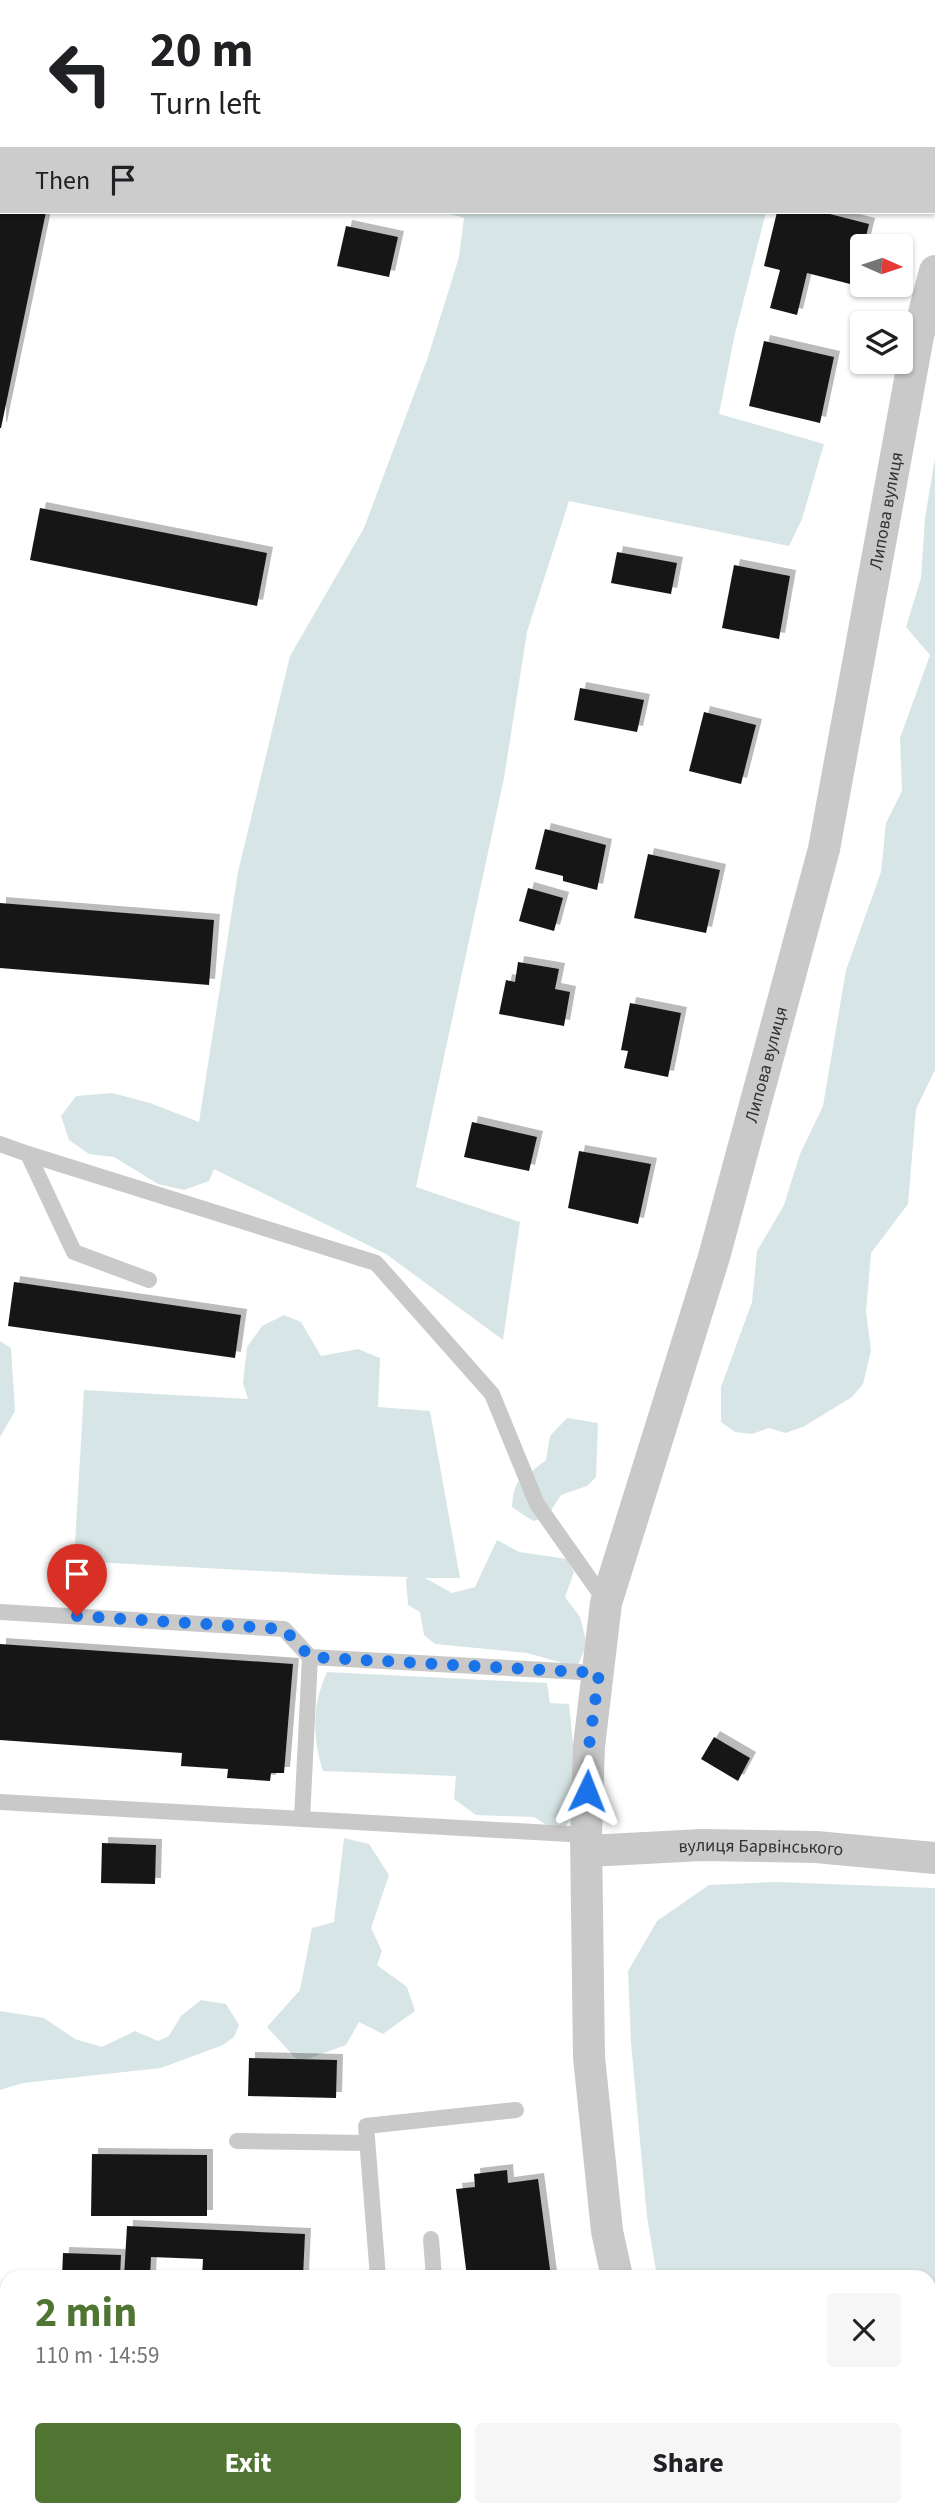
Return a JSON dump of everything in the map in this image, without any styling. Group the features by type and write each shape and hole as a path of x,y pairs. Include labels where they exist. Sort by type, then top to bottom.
{"street":[{"name":"Липова вулиця","path":"615,2270 607,2231 589,2057 589,1746 606,1603 714,1257 824,849 918,336 935,271"},
{"name":"вулиця Барвінського","path":"587,1843 817,1847 935,1858"}],"lane":[{"path":"0,1144 376,1264 492,1394 537,1504 606,1603"},
{"path":"28,1154 74,1252 149,1280"},
{"path":"0,1612 284,1629 310,1657 599,1673"},
{"path":"302,1819 310,1657"},
{"path":"0,1802 302,1819 587,1843"},
{"path":"376,2270 366,2126 516,2110"},
{"path":"237,2141 367,2143"},
{"path":"430,2239 434,2270"}],"shaded area":[{"path":"451,214 765,214 734,338 719,414 824,444 802,519 789,546 569,501 527,632 504,778 416,1187 520,1222 503,1340 386,1254 214,1169 209,1181 184,1190 158,1184 114,1157 89,1154 69,1140 61,1116 76,1096 112,1093 150,1103 199,1122 238,872 290,656 364,528 428,357 459,257 464,218"},
{"path":"935,458 935,1070 916,1109 908,1204 871,1253 866,1312 871,1350 863,1384 852,1397 803,1427 785,1433 769,1428 752,1434 735,1432 721,1422 721,1387 752,1302 757,1251 784,1205 800,1154 823,1106 846,970 881,872 886,823 902,791 900,738 930,655 906,627 921,578 925,518"},
{"path":"284,1315 301,1322 321,1356 358,1349 380,1358 378,1407 430,1411 460,1578 425,1578 452,1593 475,1587 497,1540 519,1552 567,1559 574,1572 565,1597 580,1617 587,1644 577,1667 527,1653 435,1644 424,1635 420,1612 408,1605 406,1579 409,1577 74,1561 84,1390 248,1399 243,1383 247,1347 262,1326"},
{"path":"0,1341 11,1348 15,1411 0,1437"},
{"path":"567,1418 598,1423 596,1477 587,1486 561,1495 547,1517 533,1521 512,1507 513,1495 517,1483 546,1460 550,1436"},
{"path":"327,1672 547,1683 550,1703 569,1704 578,1794 574,1816 563,1829 551,1828 534,1817 476,1815 454,1799 456,1776 323,1771 315,1721 318,1697"},
{"path":"344,1838 369,1844 389,1875 371,1928 382,1951 377,1965 407,1987 415,2011 383,2034 359,2022 346,2045 299,2062 267,2027 300,1990 312,1928 334,1922"},
{"path":"775,1882 935,1888 935,2270 656,2270 647,2217 631,2043 628,1971 657,1921 709,1885"},
{"path":"201,2000 226,2004 239,2025 234,2037 223,2045 161,2068 23,2083 0,2090 0,2011 44,2018 75,2039 102,2047 135,2031 158,2041 169,2036 181,2016"}],"building":[{"path":"0,214 46,214 1,428"},
{"path":"777,214 830,214 869,224 867,234 850,234 850,284 807,273 797,315 770,308 780,270 764,266"},
{"path":"346,226 398,237 389,277 337,266"},
{"path":"764,341 834,357 820,423 749,406"},
{"path":"40,508 267,553 257,606 30,560"},
{"path":"617,552 677,563 671,594 611,583"},
{"path":"734,565 790,576 779,639 722,628"},
{"path":"580,688 644,700 637,732 574,720"},
{"path":"704,712 756,725 741,784 689,771"},
{"path":"545,829 606,845 597,890 563,881 563,876 535,869"},
{"path":"648,854 720,870 706,933 634,918"},
{"path":"528,888 563,898 554,931 519,921"},
{"path":"0,903 214,920 209,985 0,968"},
{"path":"518,962 559,969 555,989 570,992 564,1026 499,1014 506,980 515,982"},
{"path":"630,1003 681,1013 668,1077 624,1068 628,1051 621,1050"},
{"path":"472,1122 537,1137 529,1171 464,1157"},
{"path":"579,1151 651,1164 638,1224 568,1208"},
{"path":"14,1282 241,1315 235,1358 8,1326"},
{"path":"0,1644 293,1664 284,1773 271,1773 270,1781 227,1778 228,1769 181,1766 182,1753 0,1740"},
{"path":"714,1737 750,1758 738,1781 701,1759"},
{"path":"102,1843 156,1845 155,1884 101,1883"},
{"path":"249,2058 337,2060 336,2098 248,2096"},
{"path":"92,2154 207,2155 207,2216 91,2216"},
{"path":"507,2170 508,2183 538,2179 550,2270 466,2270 456,2189 475,2187 474,2174"},
{"path":"127,2226 305,2234 303,2270 202,2270 203,2259 151,2257 150,2270 124,2270"},
{"path":"63,2253 121,2255 120,2270 62,2270"}],"route":[{"path":"77,1616 284,1629 310,1657 599,1673 589,1746 587,1791"}]}
